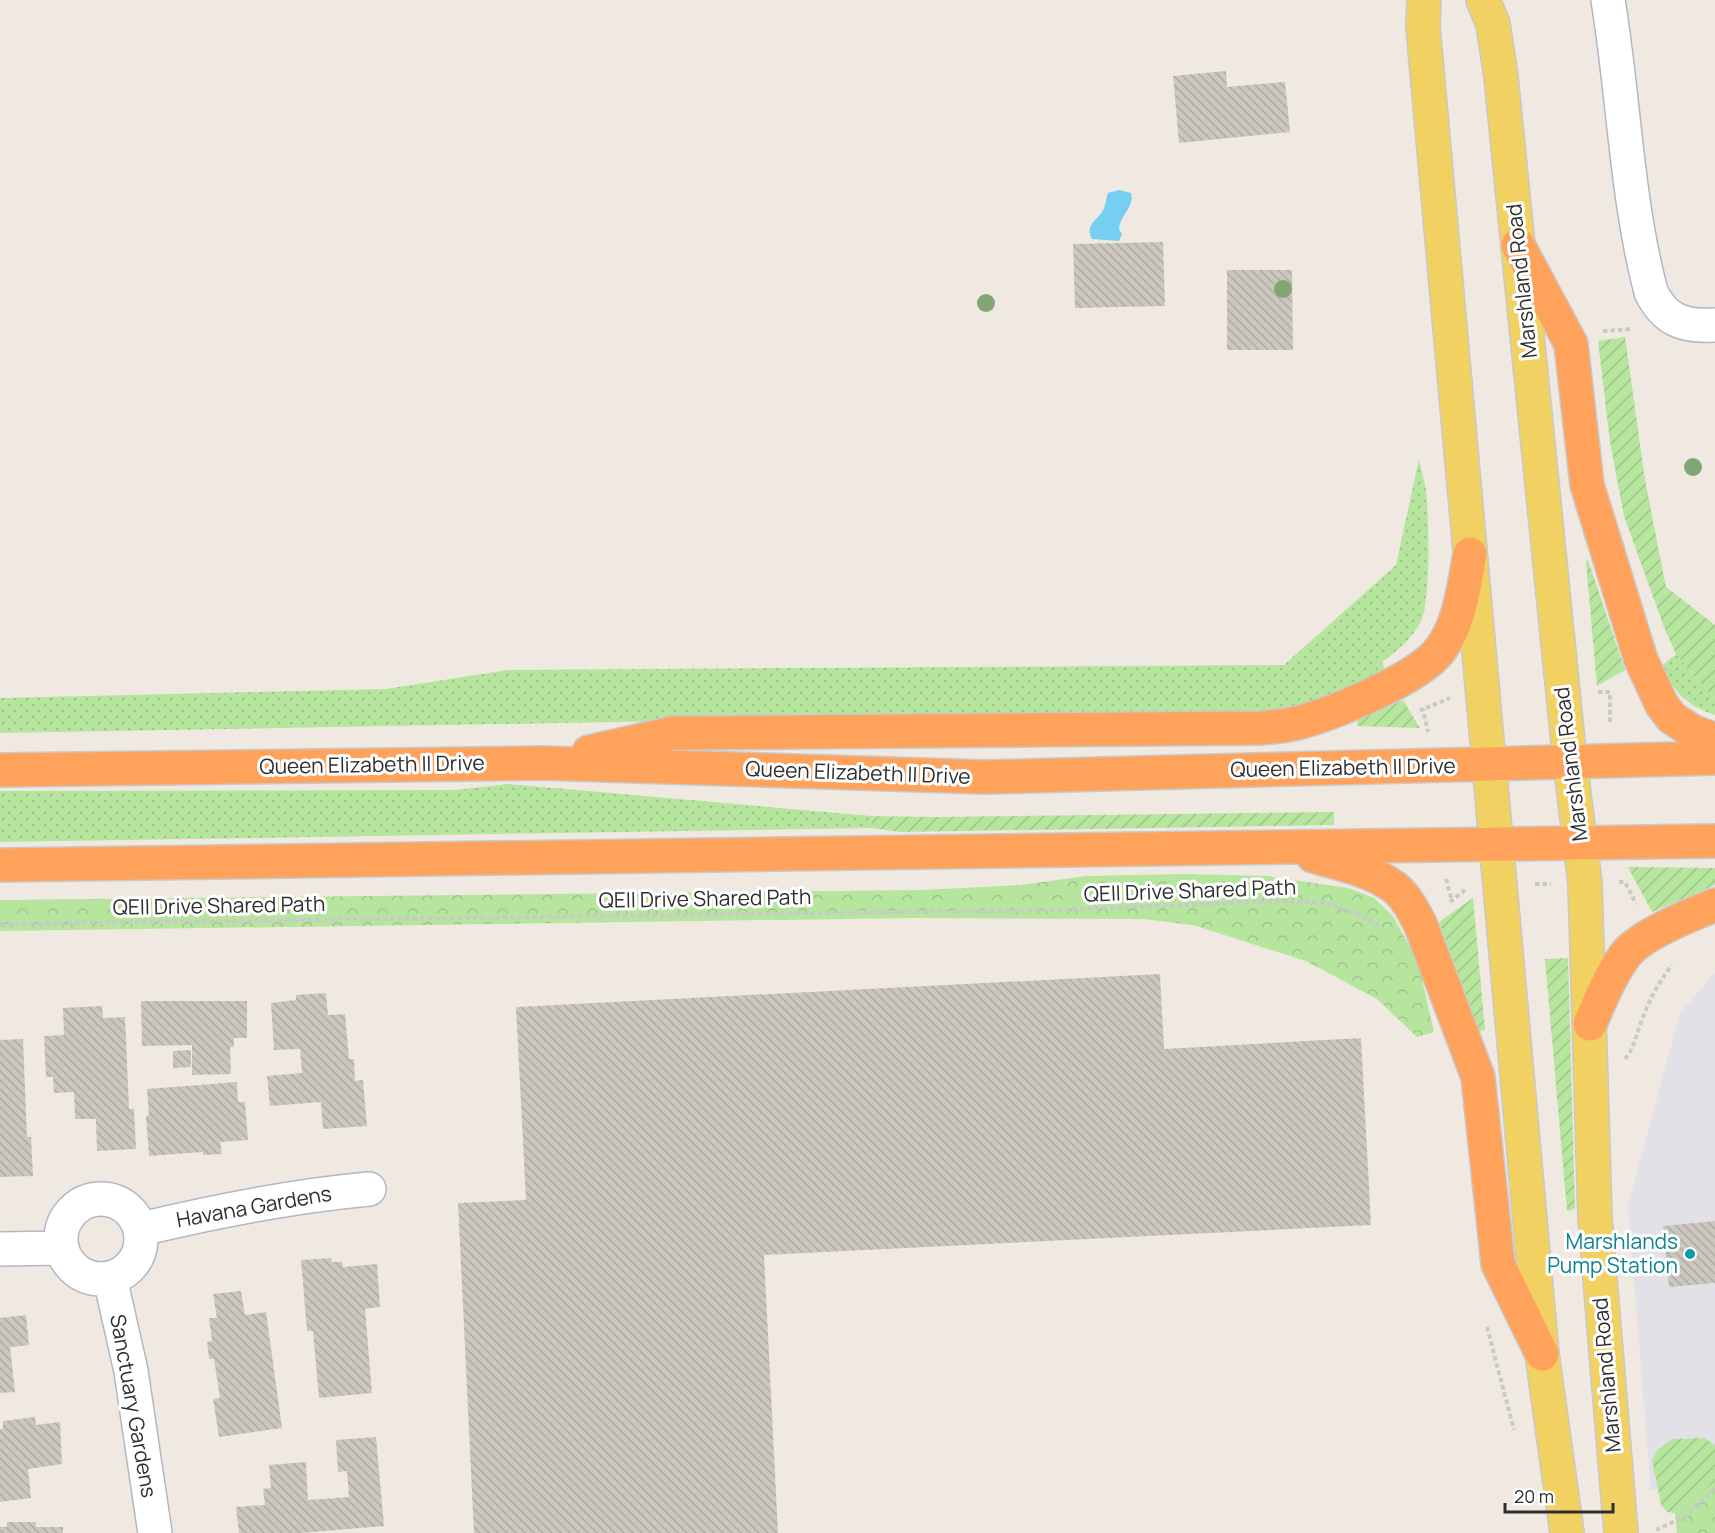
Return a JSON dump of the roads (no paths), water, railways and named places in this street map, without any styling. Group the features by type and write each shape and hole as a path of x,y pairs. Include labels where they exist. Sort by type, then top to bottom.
{"highway":[{"path":"1518,245 1571,344 1587,485 1641,660 1662,705 1672,718 1692,731 1715,740"},
{"path":"543,763 673,733 1260,728 1295,724 1350,704 1410,675 1426,664 1440,650 1459,609 1470,554"},
{"name":"Queen Elizabeth II Drive","path":"0,770 543,763 986,777 1715,758"},
{"path":"0,865 1715,841"},
{"path":"1280,847 1375,875 1399,892 1421,926 1478,1077 1497,1264 1542,1354"},
{"path":"1590,1024 1626,954 1636,944 1715,905"}],"main road":[{"path":"1424,0 1423,27 1542,1354 1567,1533"},
{"name":"Marshland Road","path":"1483,0 1493,24 1500,66 1570,762 1585,883 1595,1218 1621,1533"}],"street":[{"path":"1608,0 1618,57 1629,183 1651,292 1656,303 1672,318 1697,326 1715,325"},
{"name":"Havana Gardens","path":"141,1229 197,1215 291,1198 369,1189"},
{"path":"104,1198 128,1207 136,1217 141,1229 142,1242 135,1260 122,1274 110,1278 97,1279 85,1276 66,1260 62,1248 62,1230 70,1213 80,1204 91,1199 104,1198"},
{"path":"0,1249 62,1248"},
{"name":"Sanctuary Gardens","path":"110,1278 131,1371 155,1533"}],"water":[{"path":"1119,190 1131,193 1132,198 1120,224 1119,229 1122,234 1119,241 1092,239 1091,226 1102,212 1108,193"}],"place":[{"name":"Marshlands Pump Station","path":"1690,1254"}]}
